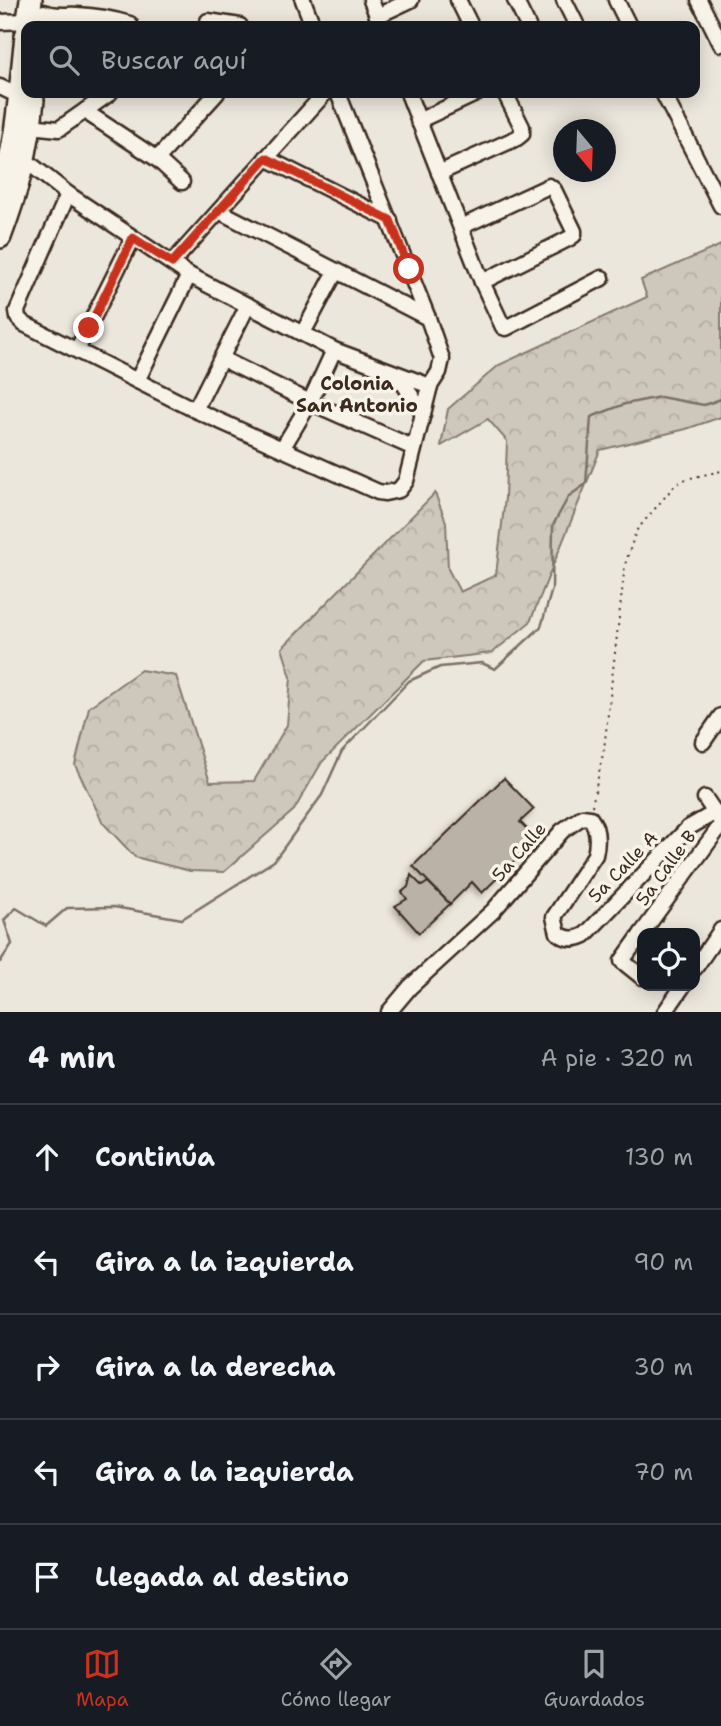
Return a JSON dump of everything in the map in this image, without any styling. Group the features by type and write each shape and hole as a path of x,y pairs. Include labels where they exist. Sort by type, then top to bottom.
{"highway":[{"path":"0,237 18,188 31,121 18,92"},
{"path":"0,197 5,183 18,92"}],"street":[{"path":"303,0 311,21"},
{"path":"370,0 379,21 411,0"},
{"path":"458,0 468,21"},
{"path":"516,0 526,21"},
{"path":"564,0 574,21"},
{"path":"699,0 721,44"},
{"path":"623,2 628,21"},
{"path":"0,22 74,14 102,16 120,21"},
{"path":"31,121 59,129 103,98"},
{"path":"157,159 212,98"},
{"path":"172,263 320,98"},
{"path":"68,194 17,311 18,318 24,324 195,410 282,449 385,493 402,488 430,386 439,372 442,359 390,220 340,98"},
{"path":"410,98 500,324 506,328 603,278"},
{"path":"418,121 467,98"},
{"path":"439,173 522,134 522,127 508,98"},
{"path":"666,98 721,206"},
{"path":"86,110 157,159 182,182"},
{"path":"266,158 390,220"},
{"path":"25,160 68,194 189,275 334,350 430,386"},
{"path":"461,227 549,186 554,190 573,231 574,235 570,238 482,282"},
{"path":"219,211 428,318"},
{"path":"77,351 133,238"},
{"path":"303,333 336,271"},
{"path":"137,381 189,275"},
{"path":"195,410 248,305"},
{"path":"282,449 310,402 334,350"},
{"path":"222,359 414,448"},
{"path":"398,375 423,414"},
{"path":"703,742 721,716"},
{"path":"705,797 719,820"},
{"name":"5a Calle","path":"388,1012 493,911 562,831 582,817 590,818"},
{"name":"5a Calle A","path":"590,818 594,823 597,844 595,855 554,917 558,933 573,939 585,935 688,828 719,820"},
{"name":"5a Calle B","path":"645,928 719,820"},
{"path":"700,961 721,930"},
{"name":"5a Calle B","path":"637,940 622,961 637,973"},
{"path":"664,1012 679,991"}],"path":[{"path":"590,818 604,749 625,565 636,531 675,485 686,479 721,471"}],"green space":[{"path":"721,245 721,417 686,429 600,450 530,622 492,653 424,661 322,762 294,810 224,872 190,871 135,857 103,823 75,765 89,707 141,670 176,676 210,782 254,781 287,725 291,677 282,648 435,493 446,522 448,569 460,592 496,575 505,498 507,441 488,419 441,446 448,409 499,365 647,297 641,280"}],"building":[{"path":"504,778 534,809 520,822 537,839 482,893 472,882 450,904 413,866"},
{"path":"411,875 422,886 428,882 450,904 419,933 395,906 407,899 402,892 408,887"}],"waterway":[{"path":"0,962 12,944 4,920 16,908 46,926 67,908 114,907 182,919 274,861 322,795 342,751 409,681 440,667 482,663 495,669 541,627 552,589 553,525 569,496 586,484 591,417 625,404 660,397 704,405 721,399"}],"district":[{"name":"Colonia San Antonio","path":"357,394"}],"route":[{"path":"89,328 133,238 172,263 266,158 390,220 409,269"}]}
